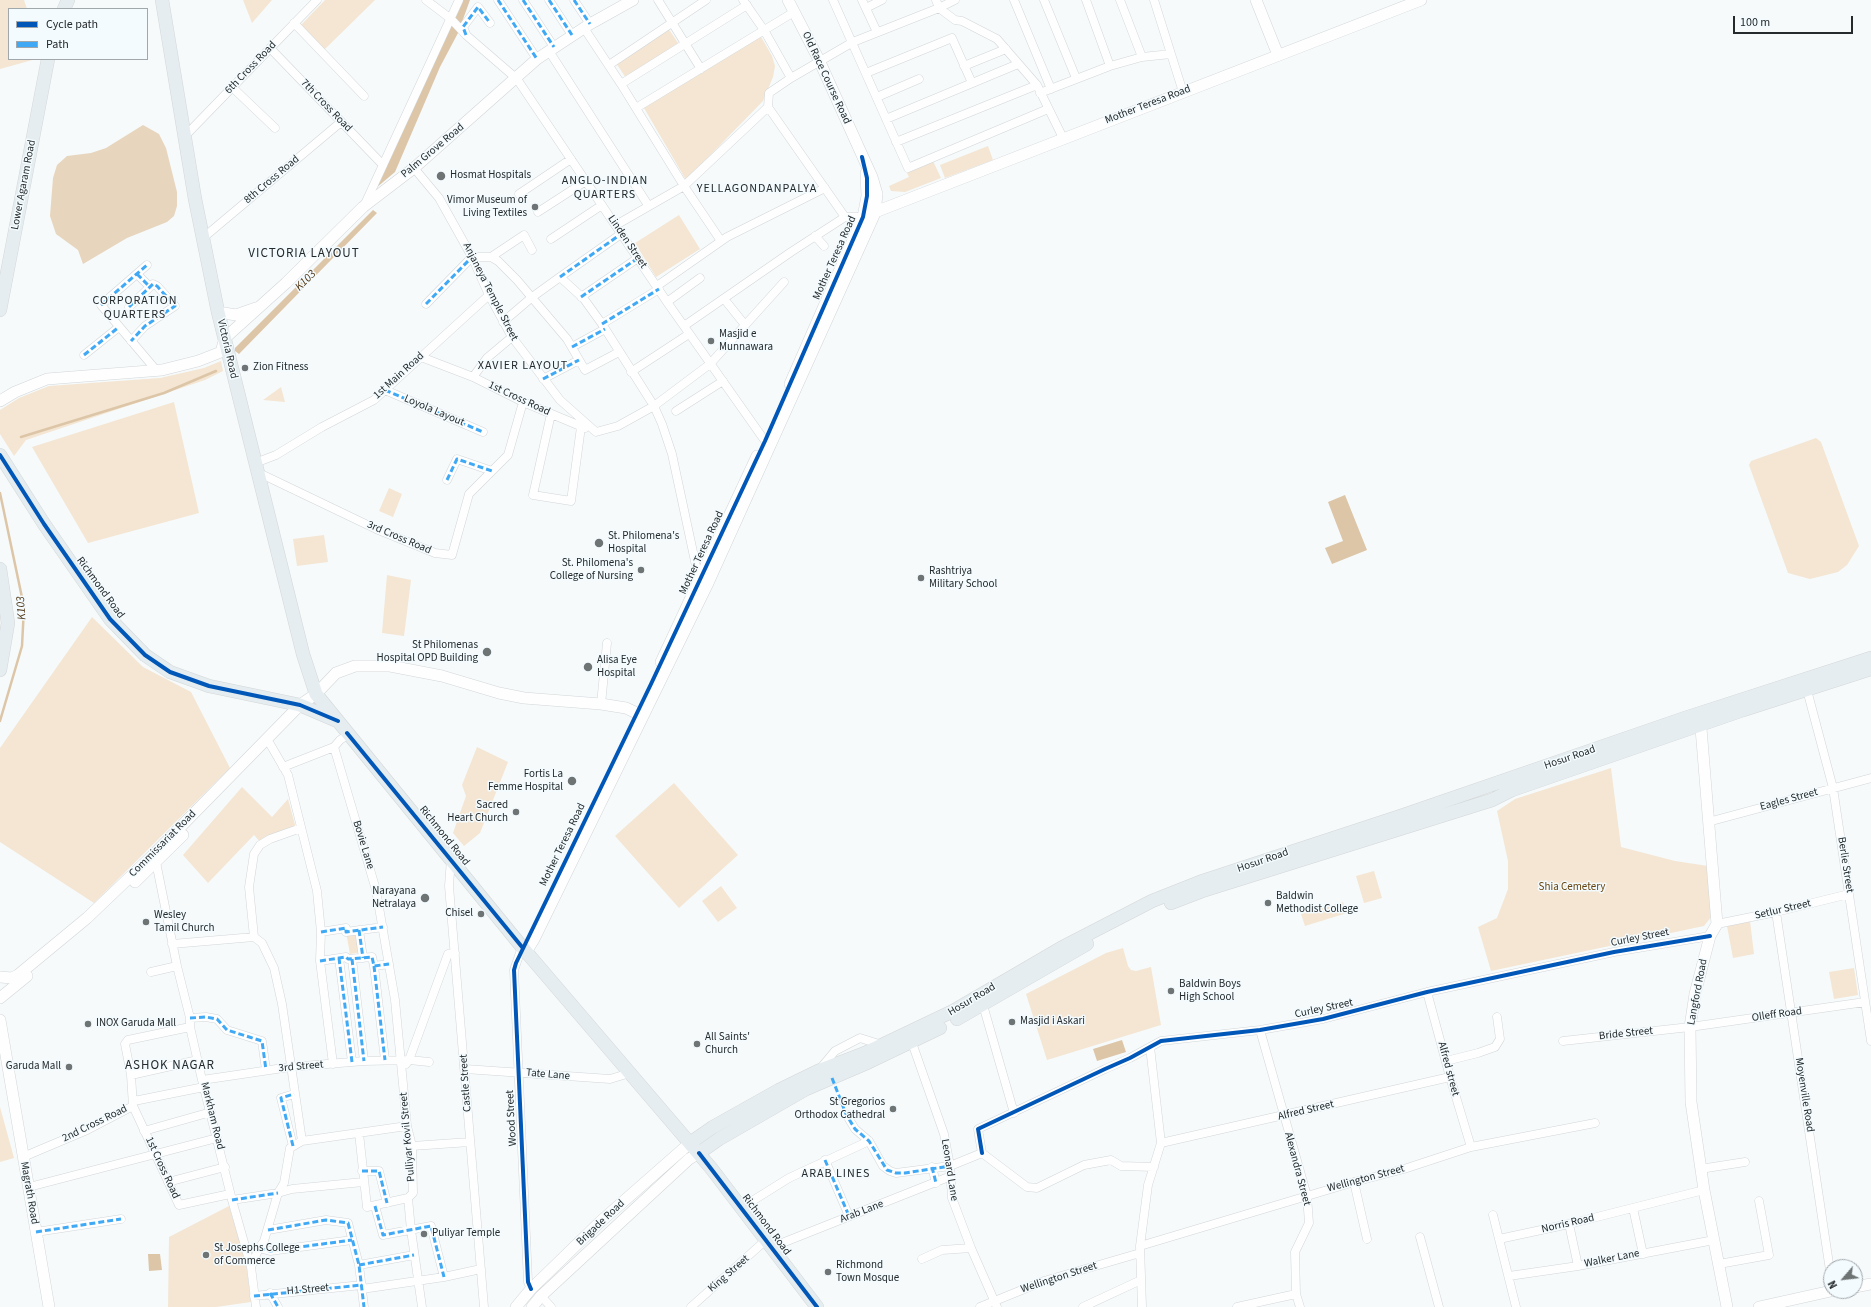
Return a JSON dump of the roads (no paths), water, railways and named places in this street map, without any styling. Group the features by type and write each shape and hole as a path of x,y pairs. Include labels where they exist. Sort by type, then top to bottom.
{"main road":[{"name":"Victoria Road","path":"162,0 203,238 225,346 303,654 316,694"},
{"name":"Lower Agaram Road","path":"0,310 48,60"},
{"name":"Richmond Road","path":"0,455 5,471 110,619 144,655 170,672 209,686 304,706 338,721"},
{"path":"0,569 8,624 0,670"},
{"name":"Hosur Road","path":"690,1143 712,1127 740,1111 818,1071 883,1045 912,1043 953,1011 998,984 1100,927 1159,898 1200,882 1401,816 1700,713 1871,658"},
{"name":"Hosur Road","path":"699,1154 719,1139 806,1089 912,1043 983,1005 1109,931 1155,909 1205,890 1492,800 1512,790 1702,726 1743,710 1871,669"},
{"name":"Richmond Road","path":"316,694 451,858 524,950 711,1168 818,1307"},
{"path":"711,1168 713,1152 719,1139"}],"street":[{"name":"6th Cross Road","path":"185,136 317,0"},
{"path":"426,0 451,20"},
{"path":"363,207 459,0"},
{"path":"498,0 537,59"},
{"path":"523,0 648,205"},
{"path":"549,0 572,35"},
{"path":"574,0 609,65 684,186 721,241"},
{"name":"Palm Grove Road","path":"0,401 15,392 47,379 156,370 198,361 225,346 247,320 363,207 414,168 517,79 537,59 572,35 633,0"},
{"path":"658,0 702,68"},
{"path":"609,65 706,0"},
{"name":"Old Race Course Road","path":"788,0 819,60 862,157"},
{"path":"833,0 908,168 1048,109"},
{"path":"877,32 864,4 882,0"},
{"path":"844,217 768,107 769,93 819,60 853,42 937,4 955,0"},
{"path":"1014,0 1051,88"},
{"path":"1044,0 1076,78"},
{"path":"1086,0 1110,66"},
{"path":"1120,0 1142,57"},
{"path":"1154,0 1182,92"},
{"path":"1256,0 1278,55"},
{"name":"Mother Teresa Road","path":"863,217 1421,0"},
{"path":"622,84 686,45 745,3 764,30 790,78"},
{"path":"937,4 955,20 962,21 997,39 1038,89 1063,138"},
{"path":"465,34 463,27 478,7 490,23"},
{"path":"636,108 794,12"},
{"name":"Linden Street","path":"451,20 517,79 667,302 768,443"},
{"path":"294,23 364,96"},
{"path":"866,73 952,38 972,83"},
{"name":"7th Cross Road","path":"270,48 383,165"},
{"path":"964,66 1006,49"},
{"path":"896,142 1038,89 1051,88 1110,66 1142,57 1171,54"},
{"path":"886,120 1018,64"},
{"path":"877,97 919,79"},
{"path":"232,87 275,128"},
{"path":"616,225 648,205 684,186 768,107"},
{"name":"8th Cross Road","path":"203,238 341,122"},
{"name":"Mother Teresa Road","path":"640,714 699,580 768,443 875,213 877,194 872,177 862,157"},
{"name":"Mother Teresa Road","path":"524,950 529,936 640,714 708,583 768,443 863,217 867,196 867,178 862,157"},
{"path":"519,194 571,159"},
{"name":"Anjaneya Temple Street","path":"414,168 439,198 472,257 489,295 512,337 560,400 596,432"},
{"path":"538,212 586,181"},
{"path":"572,347 658,288 721,241 825,188"},
{"path":"551,239 602,205"},
{"path":"631,372 725,300 815,236 844,217 863,217"},
{"path":"503,322 530,298 622,234"},
{"path":"426,304 472,257 491,257 524,235 532,250"},
{"path":"815,236 824,246"},
{"path":"491,257 517,280 530,298 567,340 585,370 619,352"},
{"path":"581,297 638,258"},
{"path":"146,265 101,306 156,370"},
{"path":"137,274 150,287"},
{"path":"560,277 581,297 604,326 631,372 654,406 672,454 699,580"},
{"path":"667,302 700,278"},
{"path":"596,432 618,426 654,406 710,364 784,282"},
{"path":"129,307 153,284 157,286 175,306 145,326 131,341"},
{"name":"1st Main Road","path":"256,467 295,445 322,427 374,400 489,295"},
{"path":"725,300 745,325"},
{"path":"218,312 226,315 236,315 262,306"},
{"path":"84,355 119,327"},
{"path":"473,378 487,358 512,337"},
{"name":"1st Cross Road","path":"421,357 473,378 581,427 596,432"},
{"path":"543,379 579,360"},
{"path":"676,411 723,381"},
{"name":"Loyola Layout","path":"385,390 483,432"},
{"name":"3rd Cross Road","path":"256,467 376,529 435,554 452,555 469,494 508,455 523,402"},
{"path":"551,414 533,494 571,501 581,427"},
{"path":"447,480 456,459 492,471"},
{"path":"602,704 607,643"},
{"name":"Commissariat Road","path":"0,998 19,978 96,918 336,673 355,666 390,666 442,676 499,693 524,698 602,704 626,708 640,714"},
{"name":"Berlie Street","path":"1807,690 1833,788 1871,1041"},
{"name":"Commissariat Road","path":"154,859 270,744 304,706"},
{"path":"1700,713 1708,822 1714,869 1717,924"},
{"path":"283,767 334,747 340,740 349,734"},
{"path":"270,744 288,775 317,891 321,932 320,961 332,1064"},
{"name":"Bovie Lane","path":"334,747 376,890 405,1060"},
{"name":"Eagles Street","path":"1708,822 1871,778"},
{"path":"301,828 270,839 260,845 254,854 249,887 254,936 262,943 274,968 282,1004 290,1067 302,1140"},
{"name":"Castle Street","path":"451,858 449,886 484,1307"},
{"name":"Markham Road","path":"154,859 176,966 190,1018 190,1027 203,1084 225,1167 231,1197 251,1267 256,1307"},
{"name":"Setlur Street","path":"1717,924 1776,912 1849,894"},
{"name":"Moyenville Road","path":"1776,912 1828,1259"},
{"name":"Langford Road","path":"1717,924 1710,936 1695,994 1690,1028 1691,1102 1700,1169 1727,1307"},
{"path":"321,932 346,928 346,932 383,927"},
{"path":"359,930 363,958"},
{"path":"172,944 254,936"},
{"name":"Curley Street","path":"982,1153 978,1129 1130,1058 1161,1041 1260,1030 1330,1018 1427,992 1614,952 1710,936"},
{"name":"Wood Street","path":"524,950 514,970 520,1072 528,1282 532,1290"},
{"path":"405,1060 448,954 455,953"},
{"path":"320,961 339,958 352,959 372,957 385,1060"},
{"path":"339,958 352,1062"},
{"path":"352,959 364,1061"},
{"path":"374,966 389,964"},
{"path":"151,972 176,966"},
{"path":"0,977 19,978"},
{"name":"Alfred street","path":"1427,992 1471,1147"},
{"name":"Olleff Road","path":"1690,1028 1865,1002"},
{"path":"983,1005 1014,1113"},
{"path":"190,1018 206,1017 217,1019 227,1030 262,1041 266,1070"},
{"path":"1446,1061 1478,1053 1494,1047 1500,1039 1497,1017"},
{"name":"Magrath Road","path":"0,1020 49,1307"},
{"name":"2nd Cross Road","path":"23,1157 87,1130 133,1103 131,1075 125,1044 128,1040 190,1027"},
{"name":"Bride Street","path":"1563,1041 1690,1028"},
{"name":"Alexandra Street","path":"1260,1030 1283,1116 1307,1196 1309,1223 1295,1252 1296,1294 1300,1307"},
{"name":"Leonard Lane","path":"912,1043 944,1134 950,1166 952,1198 995,1304"},
{"path":"1142,1307 1140,1250 1148,1185 1161,1143 1150,1047"},
{"name":"Magrath Road","path":"0,1050 5,1074 9,1079"},
{"path":"131,1075 198,1060"},
{"name":"3rd Street","path":"133,1103 203,1084 266,1070 364,1061 405,1060 429,1062"},
{"name":"Pulliyar Kovil Street","path":"405,1060 402,1070 407,1126 412,1146 413,1193 408,1198 414,1255 422,1307"},
{"name":"Tate Lane","path":"465,1069 610,1079 630,1073"},
{"name":"Alfred Street","path":"1161,1143 1450,1077"},
{"path":"293,1146 281,1098 294,1094"},
{"name":"1st Cross Road","path":"133,1103 152,1156 168,1182 179,1205 231,1197"},
{"path":"144,1131 211,1112"},
{"path":"846,1114 855,1129 869,1140 883,1166 890,1171 905,1173 932,1167 950,1166 982,1153 1027,1187 1037,1188 1084,1165 1105,1161 1111,1160 1117,1162 1121,1166 1154,1167"},
{"name":"Wellington Street","path":"980,1307 995,1304 1044,1281 1307,1196 1404,1169 1471,1147 1595,1123"},
{"path":"251,1267 259,1248 264,1241 278,1193 284,1183 290,1148 302,1140 407,1126"},
{"path":"358,1133 367,1207 408,1198"},
{"path":"152,1156 217,1138"},
{"path":"741,1208 789,1178 869,1140"},
{"path":"412,1146 470,1142"},
{"name":"Brigade Road","path":"516,1307 600,1222 690,1143"},
{"name":"Brigade Road","path":"532,1307 541,1296 675,1172 699,1154"},
{"name":"1st Cross Road","path":"29,1187 152,1156"},
{"path":"825,1160 849,1216"},
{"path":"1700,1169 1745,1162"},
{"path":"168,1182 225,1167"},
{"path":"932,1167 936,1183"},
{"path":"362,1171 379,1171 387,1203"},
{"name":"Arab Lane","path":"769,1244 849,1216 951,1176"},
{"path":"231,1197 278,1193 292,1189 363,1182"},
{"path":"1354,1182 1367,1239"},
{"name":"Norris Road","path":"1499,1239 1569,1224 1704,1190"},
{"path":"1719,1264 1769,1255 1759,1202"},
{"path":"375,1206 383,1236 431,1226 444,1277"},
{"path":"1633,1208 1643,1254"},
{"path":"1493,1215 1516,1307"},
{"path":"36,1232 121,1219"},
{"path":"268,1230 326,1220 348,1222 359,1265 364,1307"},
{"path":"1569,1224 1578,1266"},
{"path":"1420,1238 1439,1307"},
{"path":"259,1248 270,1251 352,1240"},
{"name":"Walker Lane","path":"1509,1276 1578,1266 1714,1240"},
{"name":"King Street","path":"691,1307 769,1244"},
{"path":"922,1259 946,1249 971,1248"},
{"path":"359,1265 414,1255"},
{"name":"H1 Street","path":"254,1296 270,1293 362,1287 418,1281 481,1269"},
{"path":"1083,1307 1141,1280"},
{"path":"270,1293 278,1307"},
{"path":"1759,1307 1823,1293"},
{"path":"1237,1307 1296,1294"},
{"path":"541,1296 551,1307"}],"water":[{"path":"463,0 470,0 458,33 440,67 395,172 376,188 449,25"},
{"path":"373,210 377,213 239,354 235,351 235,348"},
{"path":"1345,495 1367,550 1332,564 1325,548 1343,541 1328,502"},
{"path":"1122,1040 1126,1052 1097,1061 1093,1049"},
{"path":"148,1254 160,1254 162,1270 149,1271"}],"waterway":[{"name":"K103","path":"21,437 164,393 216,371"},
{"name":"K103","path":"0,493 24,607 22,646 0,721"}],"place":[{"name":"Hosmat Hospitals","path":"441,176"},
{"name":"Vimor Museum of Living Textiles","path":"535,207"},
{"name":"Masjid e Munnawara","path":"711,341"},
{"name":"Zion Fitness","path":"245,368"},
{"name":"St. Philomena's Hospital","path":"599,543"},
{"name":"St. Philomena's College of Nursing","path":"641,570"},
{"name":"Rashtriya Military School","path":"921,578"},
{"name":"St Philomenas Hospital OPD Building","path":"487,652"},
{"name":"Alisa Eye Hospital","path":"588,667"},
{"name":"Fortis La Femme Hospital","path":"572,781"},
{"name":"Sacred Heart Church","path":"516,812"},
{"name":"Narayana Netralaya","path":"425,898"},
{"name":"Baldwin Methodist College","path":"1268,903"},
{"name":"Chisel","path":"481,914"},
{"name":"Wesley Tamil Church","path":"146,922"},
{"name":"Baldwin Boys High School","path":"1171,991"},
{"name":"Masjid i Askari","path":"1012,1022"},
{"name":"INOX Garuda Mall","path":"88,1024"},
{"name":"All Saints' Church","path":"697,1044"},
{"name":"Garuda Mall","path":"69,1067"},
{"name":"St Gregorios Orthodox Cathedral","path":"893,1109"},
{"name":"Puliyar Temple","path":"424,1234"},
{"name":"St Josephs College of Commerce","path":"206,1255"},
{"name":"Richmond Town Mosque","path":"828,1272"}],"district":[{"name":"ANGLO-INDIAN QUARTERS","path":"605,188"},
{"name":"YELLAGONDANPALYA","path":"757,189"},
{"name":"VICTORIA LAYOUT","path":"304,254"},
{"name":"CORPORATION QUARTERS","path":"135,308"},
{"name":"XAVIER LAYOUT","path":"523,366"},
{"name":"ASHOK NAGAR","path":"170,1066"},
{"name":"ARAB LINES","path":"836,1174"}],"park label":[{"name":"Shia Cemetery","path":"1572,888"}]}
